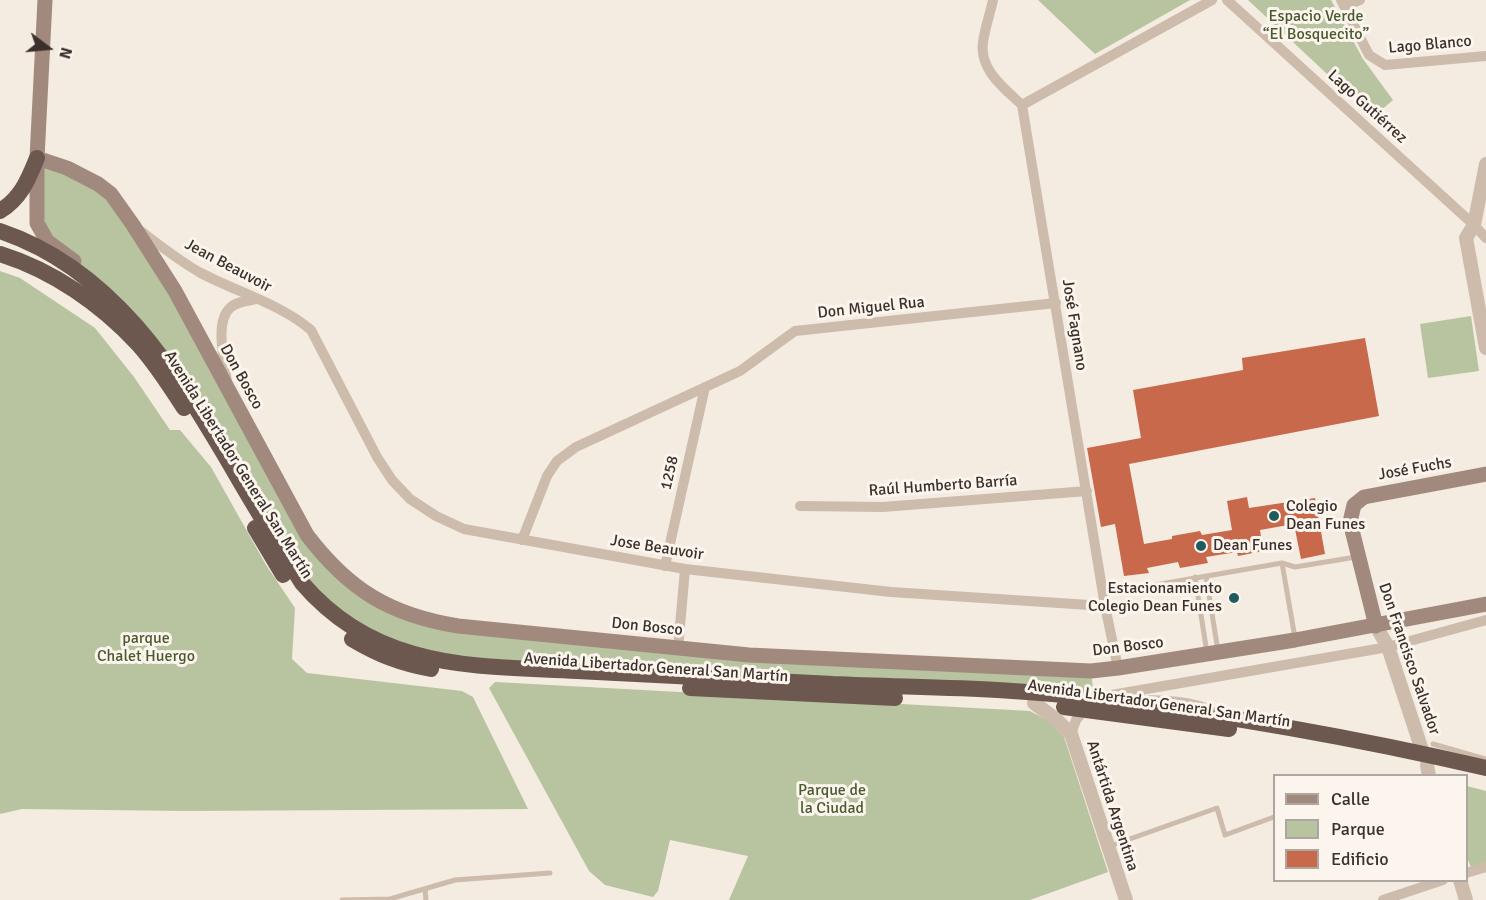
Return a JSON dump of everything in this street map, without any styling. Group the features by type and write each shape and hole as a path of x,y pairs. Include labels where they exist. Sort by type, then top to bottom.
{"highway":[{"path":"0,211 14,202 21,194 37,158"},
{"name":"Avenida Libertador General San Martín","path":"0,231 45,250 97,285 140,329 173,370 302,583 317,600 339,618 383,644 437,659 516,668 983,691 1227,718 1427,760 1486,779"},
{"name":"Avenida Libertador General San Martín","path":"3,255 47,274 84,297 138,344 159,370 191,419 268,550 301,598 345,635 374,652 402,664 471,675 790,694 1090,704 1241,731 1486,768"}],"main road":[{"path":"45,0 37,158 37,223 47,241 81,266 97,285"},
{"name":"Don Bosco","path":"37,158 67,168 98,184 111,194 175,291 307,535 345,579 374,598 414,616 436,622 749,655 1079,670 1118,669 1376,626 1486,604"},
{"name":"José Fuchs","path":"1354,506 1364,497 1486,474"},
{"name":"Don Francisco Salvador","path":"1354,506 1350,522 1376,626"}],"street":[{"path":"993,0 983,42 983,55 995,80 1022,105 1212,0"},
{"name":"Lago Gutiérrez","path":"1227,0 1486,238"},
{"path":"1343,3 1360,0"},
{"name":"Lago Blanco","path":"1343,3 1370,55 1385,65 1486,56"},
{"name":"José Fagnano","path":"1022,105 1104,600 1118,669"},
{"path":"1486,164 1474,225 1466,238 1486,348"},
{"name":"Jean Beauvoir","path":"133,225 191,267 294,316 311,330"},
{"path":"228,392 221,329 223,318 229,308 237,303 258,299"},
{"name":"Don Miguel Rua","path":"522,540 547,476 557,461 576,447 748,366 795,332 1056,303"},
{"name":"Jose Beauvoir","path":"311,330 377,457 392,480 410,499 464,530 685,569 891,592 1104,600"},
{"name":"1258","path":"665,566 705,387"},
{"name":"Raúl Humberto Barría","path":"800,506 883,507 1086,491"},
{"path":"678,649 685,569"},
{"path":"1071,734 1076,720 1090,704 1388,647 1486,620"},
{"name":"Don Francisco Salvador","path":"1376,626 1388,647 1427,760"},
{"name":"Antártida Argentina","path":"1034,703 1071,734 1126,900"},
{"path":"1468,873 1486,867"},
{"path":"1383,900 1437,882"},
{"path":"1461,882 1466,900"}],"lane":[{"path":"1104,600 1195,577 1282,563 1295,567 1357,557"},
{"path":"1282,563 1295,640"},
{"path":"1206,576 1213,653"},
{"path":"1195,577 1213,653"},
{"path":"1427,760 1486,759"},
{"path":"1108,846 1217,808 1225,835 1273,818"},
{"path":"342,900 390,899 455,880 550,873"},
{"path":"425,889 426,900"}],"green space":[{"path":"1038,0 1190,0 1095,54"},
{"name":"Espacio Verde “El Bosquecito”","path":"1248,0 1331,0 1363,59 1393,100 1373,117"},
{"path":"37,158 111,194 326,559 414,616 678,649 1091,671 1094,698 415,654 317,600 199,411 47,241"},
{"name":"parque Chalet Huergo","path":"0,271 20,278 95,328 134,377 170,430 180,430 211,467 266,565 295,608 292,659 307,673 462,691 473,697 528,809 186,811 22,809 0,814"},
{"path":"1471,316 1479,371 1428,378 1420,324"},
{"name":"Parque de la Ciudad","path":"495,682 1030,711 1050,722 1064,737 1108,872 1030,900 729,900 748,856 670,840 658,891 653,897 605,885 589,871 489,688"},
{"path":"1468,786 1486,791 1486,865 1471,867 1468,860"}],"building":[{"path":"1365,338 1379,416 1129,464 1144,544 1200,531 1202,535 1232,530 1227,501 1247,497 1249,508 1315,498 1325,554 1301,559 1294,524 1260,530 1263,551 1238,556 1237,552 1206,557 1208,563 1180,568 1178,562 1147,568 1149,573 1124,576 1115,524 1101,527 1087,448 1141,438 1133,390 1243,370 1242,358"}],"place":[{"name":"Colegio Dean Funes","path":"1274,516"},
{"name":"Dean Funes","path":"1201,546"},
{"name":"Estacionamiento Colegio Dean Funes","path":"1234,598"}]}
